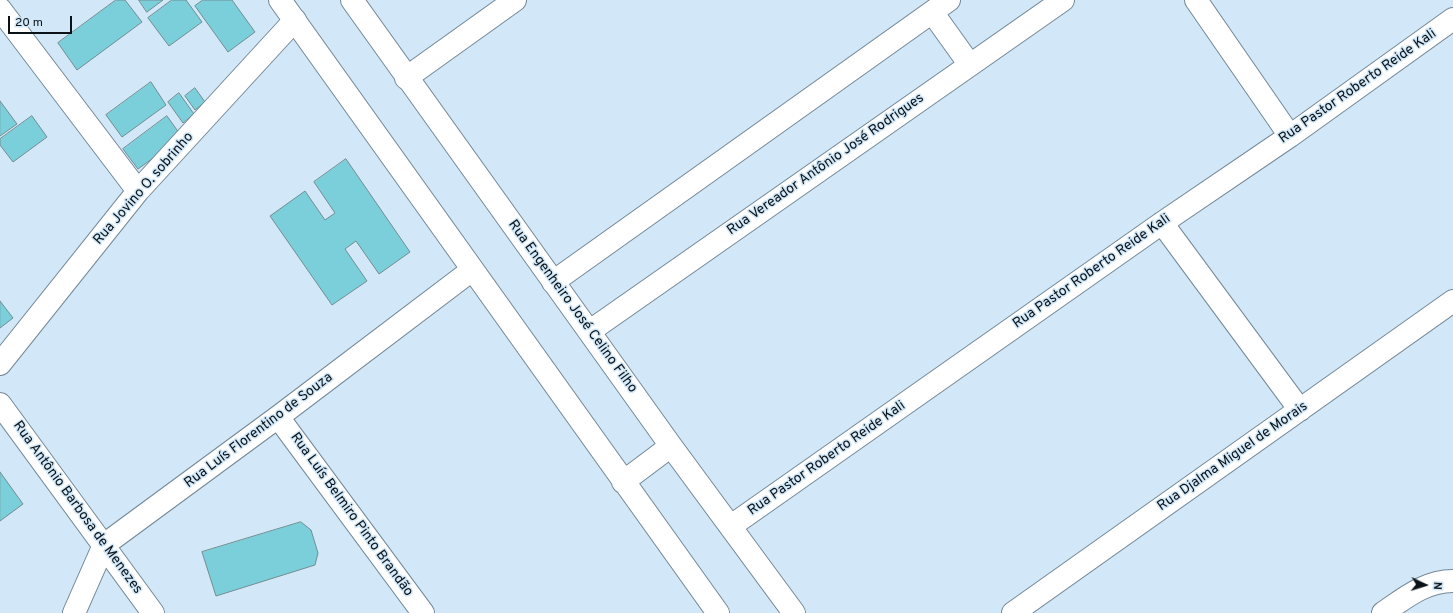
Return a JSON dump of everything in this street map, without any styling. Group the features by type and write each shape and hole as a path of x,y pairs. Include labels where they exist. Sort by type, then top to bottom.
{"street":[{"path":"280,0 718,613"},
{"name":"Rua Engenheiro José Celino Filho","path":"352,0 406,78 590,331 671,446 794,613"},
{"path":"406,78 515,0"},
{"name":"Rua Vereador Antônio José Rodrigues","path":"590,331 1063,0"},
{"path":"1196,0 1290,136"},
{"path":"553,282 941,6 970,65"},
{"path":"0,9 138,191"},
{"name":"Rua Pastor Roberto Reide Kali","path":"731,526 1162,223 1290,136 1453,19"},
{"name":"Rua Jovino O. sobrinho","path":"0,364 138,191 295,20"},
{"path":"1162,223 1300,410"},
{"name":"Rua Luís Florentino de Souza","path":"74,613 104,545 278,417 472,270"},
{"name":"Rua Djalma Miguel de Morais","path":"1014,613 1453,301"},
{"name":"Rua Antônio Barbosa de Menezes","path":"0,404 153,613"},
{"name":"Rua Luís Belmiro Pinto Brandão","path":"278,417 423,613"},
{"path":"623,482 671,446"},
{"path":"1383,613 1418,588 1445,581 1453,581"}],"building":[{"path":"116,0 125,0 142,22 77,70 58,43"},
{"path":"139,0 163,0 147,12"},
{"path":"172,0 186,0 202,22 169,46 148,18"},
{"path":"203,0 232,0 255,32 228,52 195,6"},
{"path":"151,82 166,105 122,137 106,115"},
{"path":"195,88 205,102 195,110 185,96"},
{"path":"179,93 194,114 183,123 168,102"},
{"path":"0,101 17,124 0,136"},
{"path":"32,116 47,137 13,162 0,145 0,139"},
{"path":"167,116 182,137 138,169 123,149"},
{"path":"346,159 410,252 379,274 356,241 345,249 367,281 332,305 270,216 305,191 325,220 335,213 314,182"},
{"path":"0,301 13,318 0,328"},
{"path":"0,472 23,504 0,521"},
{"path":"301,522 311,530 318,553 315,565 216,596 202,552"}]}
